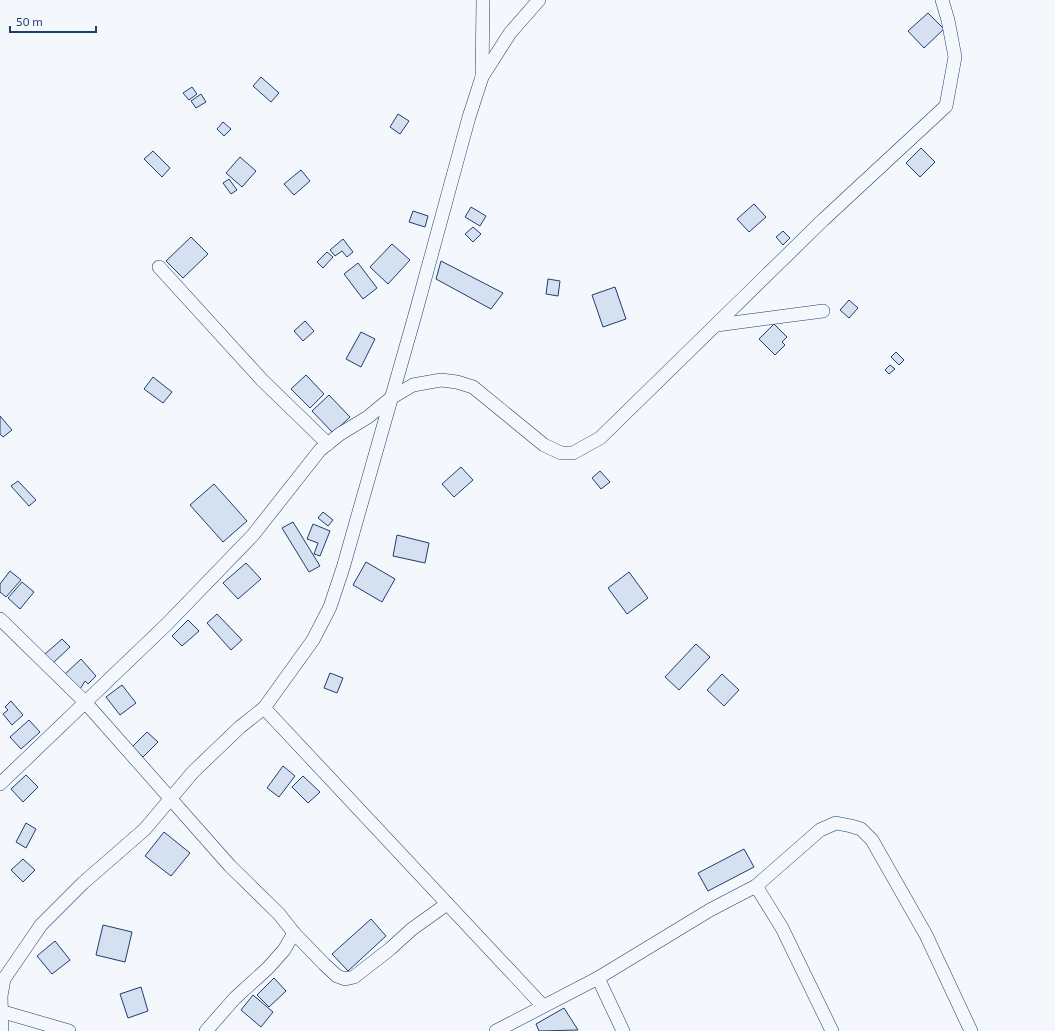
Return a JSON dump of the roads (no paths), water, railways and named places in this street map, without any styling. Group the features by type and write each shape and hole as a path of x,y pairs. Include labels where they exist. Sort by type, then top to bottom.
{"street":[{"path":"482,77 483,0"},
{"path":"2,1031 0,1011 1,988 4,979 41,925 83,883 145,829 193,772 240,728 264,708 313,640 330,607 343,568 392,398 469,117 482,77 510,33 539,0"},
{"path":"0,784 167,624 253,535 320,450 340,434 368,417 392,398 413,385 441,380 457,382 473,387 544,444 561,453 573,453 600,438 823,220 946,106 955,58 948,20 942,0"},
{"path":"159,267 262,380 328,444"},
{"path":"717,325 823,311"},
{"path":"0,619 85,702 230,866 279,914 294,933 337,976 345,979 354,978 412,929 447,904"},
{"path":"264,708 543,1006"},
{"path":"496,1031 598,978 710,910 756,886 820,830 836,823 860,828 872,840 926,935 970,1031"},
{"path":"756,886 782,928 832,1031"},
{"path":"206,1031 235,998 268,968 284,950 294,933"},
{"path":"598,978 624,1031"},
{"path":"0,1011 69,1031"}]}
